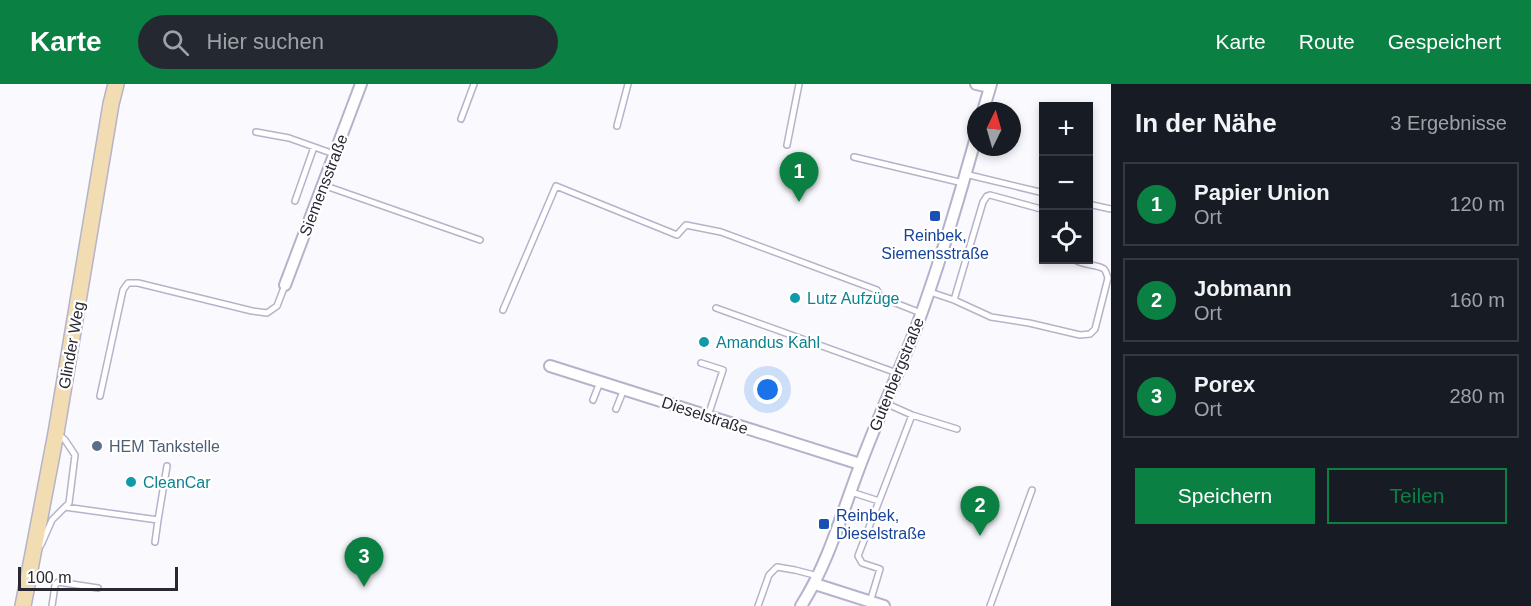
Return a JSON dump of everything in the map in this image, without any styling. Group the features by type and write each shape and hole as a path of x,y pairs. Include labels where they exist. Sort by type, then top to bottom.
{"main road":[{"name":"Glinder Weg","path":"23,606 56,433 116,84"}],"street":[{"name":"Siemensstraße","path":"285,285 361,84"},
{"path":"976,84 991,86 986,102"},
{"name":"Gutenbergstraße","path":"801,606 816,580 921,313 971,156"},
{"name":"Dieselstraße","path":"550,366 861,464"},
{"path":"816,580 884,606"}],"lane":[{"path":"461,119 474,84"},
{"path":"617,126 628,84"},
{"path":"787,145 799,84"},
{"path":"256,132 289,138 334,154"},
{"path":"295,201 314,147"},
{"path":"854,157 1039,192"},
{"path":"323,185 480,240"},
{"path":"504,310 556,186 676,235 686,225 721,232 877,290 880,297 921,313"},
{"path":"954,300 983,202 987,196 1042,210"},
{"path":"1093,205 1111,209"},
{"path":"928,291 991,317 1080,335 1090,334 1095,329 1108,278 1108,269 1082,264"},
{"path":"100,396 123,290 128,283 138,282 267,313 277,306 285,285"},
{"path":"716,308 897,373"},
{"path":"701,363 723,370 708,416"},
{"path":"593,400 600,382"},
{"path":"616,409 624,389"},
{"path":"885,403 912,415 957,429"},
{"path":"870,602 880,570 862,563 858,556 912,415"},
{"path":"28,571 52,520 69,503 75,455 65,440 56,433"},
{"path":"155,542 167,466"},
{"path":"990,606 1032,490"},
{"path":"851,492 879,501"},
{"path":"65,507 158,520"},
{"path":"758,606 769,575 777,567 795,570 816,580"},
{"path":"52,606 55,585 58,582 98,588"}],"place":[{"name":"Papier Union","path":"799,202"},
{"name":"Reinbek, Siemensstraße","path":"935,216"},
{"name":"Lutz Aufzüge","path":"795,298"},
{"name":"Amandus Kahl","path":"704,342"},
{"name":"HEM Tankstelle","path":"97,446"},
{"name":"CleanCar","path":"131,482"},
{"name":"Reinbek, Dieselstraße","path":"824,524"},
{"name":"Jobmann","path":"980,536"},
{"name":"Porex","path":"364,587"}]}
